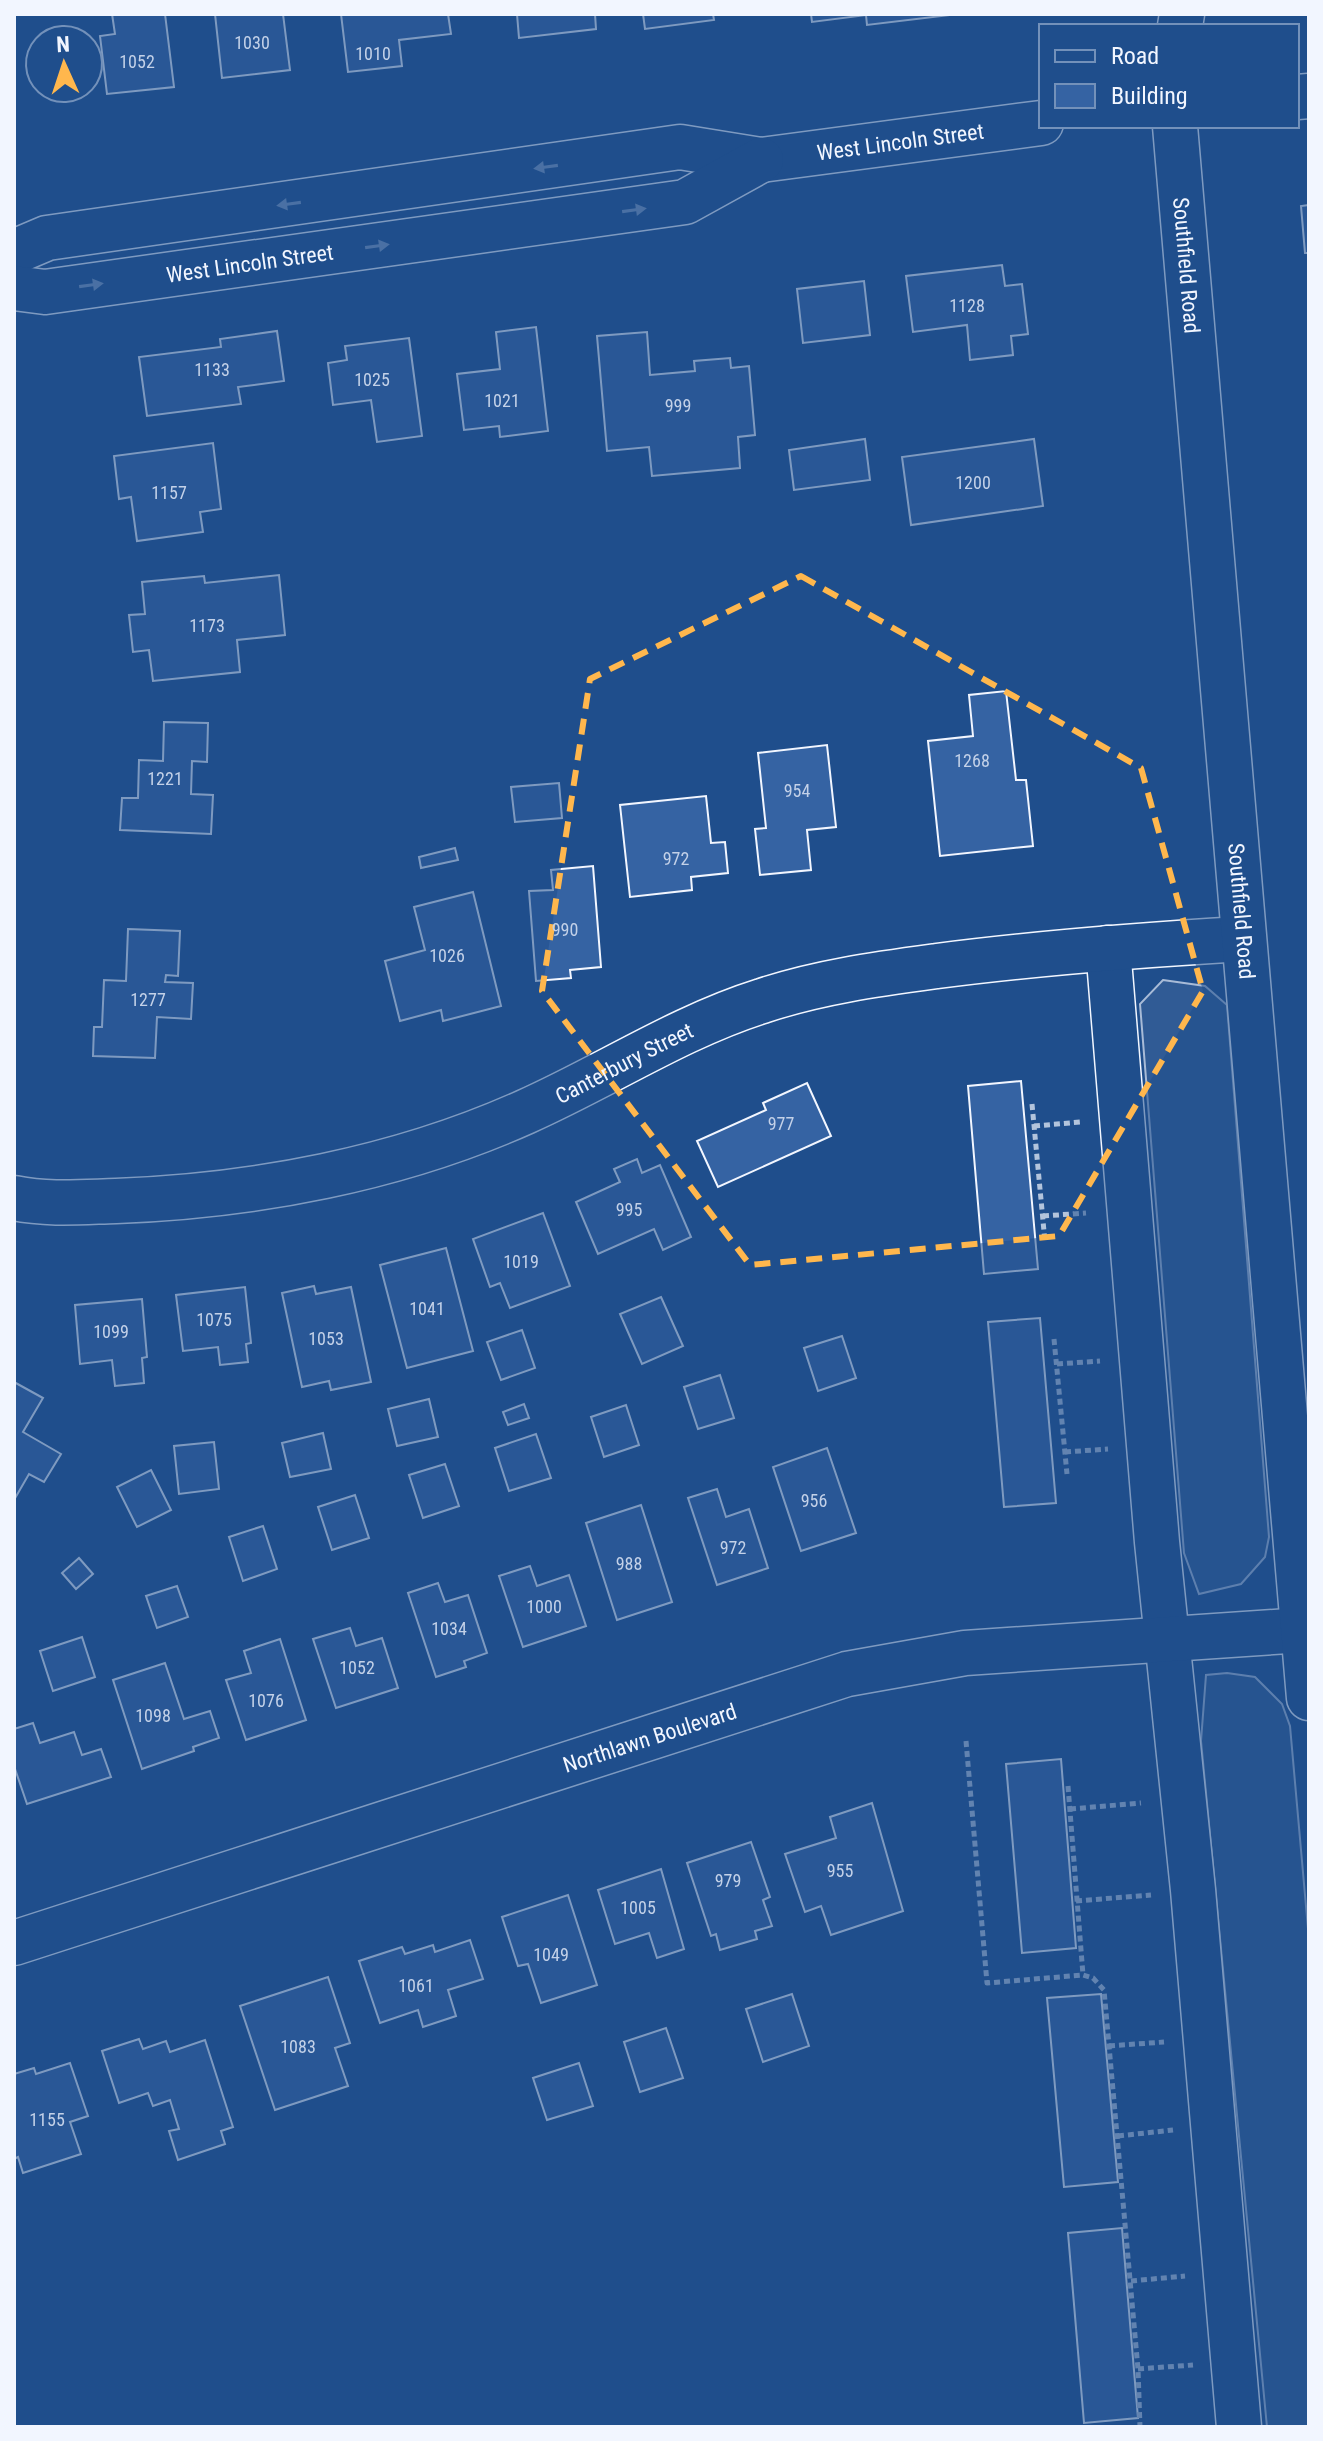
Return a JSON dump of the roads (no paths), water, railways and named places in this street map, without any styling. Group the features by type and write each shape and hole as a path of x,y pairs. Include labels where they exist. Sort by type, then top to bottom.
{"street":[{"name":"West Lincoln Street","path":"14,252 47,238 680,147 761,160 1039,123"},
{"name":"Southfield Road","path":"1175,128 1242,939 1303,1575 1303,1630 1309,1698"},
{"name":"West Lincoln Street","path":"14,288 45,292 685,202 761,160"},
{"path":"480,176 486,231"},
{"name":"Canterbury Street","path":"14,1198 42,1204 155,1200 247,1190 339,1172 425,1150 524,1112 678,1036 759,1001 854,978 1014,956 1242,939"},
{"path":"1108,948 1239,2427"},
{"name":"Northlawn Boulevard","path":"14,1943 847,1674 965,1653 1303,1630"}]}
